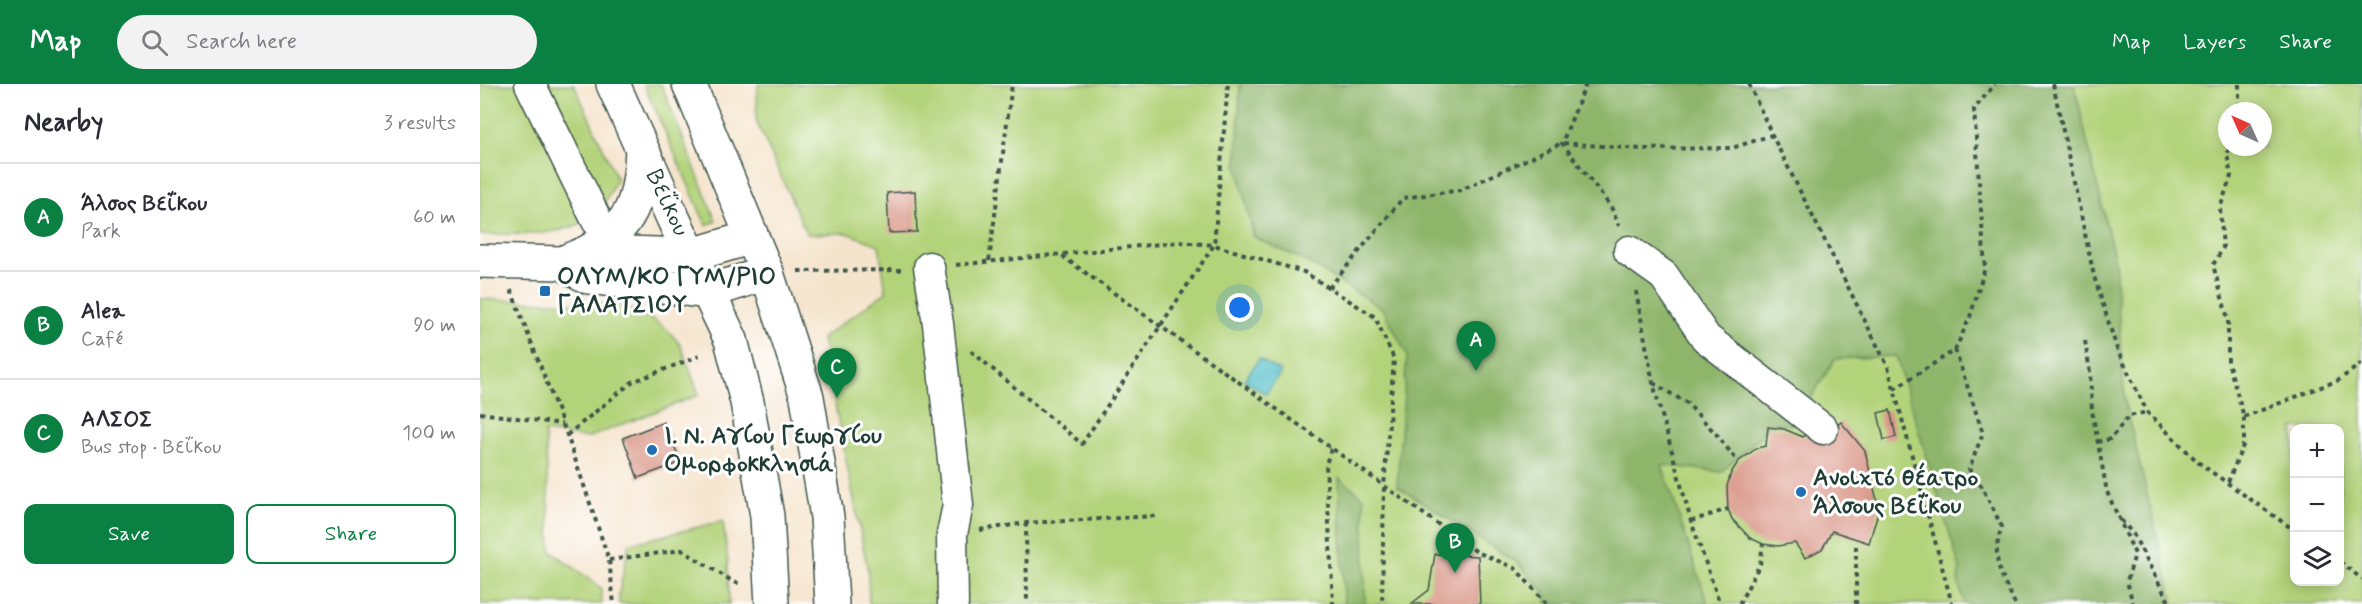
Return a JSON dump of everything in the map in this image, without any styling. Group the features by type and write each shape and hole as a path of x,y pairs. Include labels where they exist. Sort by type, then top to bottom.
{"main road":[{"name":"Βεΐκου","path":"613,84 731,340 747,402 767,516 772,604"},
{"path":"689,84 767,273 807,397 827,517 832,604"},
{"path":"575,258 609,239 628,217 640,185 642,148"},
{"path":"480,261 692,255 752,237"},
{"path":"575,258 588,277 708,292 767,273"}],"street":[{"path":"530,84 597,221"},
{"path":"1629,251 1664,276 1706,338 1823,429"},
{"path":"929,267 938,324 958,505 952,534 953,604"}],"path":[{"path":"989,261 1012,84"},
{"path":"938,324 1082,444 1214,245 1228,84"},
{"path":"1562,143 1586,84"},
{"path":"1749,84 1772,135 1888,367 1952,604"},
{"path":"1893,389 1955,350 1970,317 1985,268 1974,109 1995,84"},
{"path":"2053,84 2094,276 2117,349 2147,412 2199,463 2290,526"},
{"path":"2239,84 2239,102"},
{"path":"1329,288 1403,198 1461,190 1562,143 1641,148 1732,148 1772,135"},
{"path":"1562,143 1611,207 1629,251 1653,383 1691,521 1720,604"},
{"path":"2227,156 2231,176 2220,208 2223,248 2213,265 2228,320 2228,362 2244,417 2244,443 2228,482"},
{"path":"767,273 884,272 1179,242 1214,245 1304,272 1374,316 1394,359 1384,487 1382,604"},
{"path":"1061,255 1477,552 1515,568 1547,604"},
{"path":"510,287 567,435 609,560 614,604"},
{"path":"2085,341 2090,372 2092,411 2107,492 2134,554 2127,581 2133,604"},
{"path":"1955,350 1983,433 1969,469 1982,488 2002,527 1996,543 1996,562 2015,604"},
{"path":"567,435 632,382 699,356"},
{"path":"2244,417 2339,380 2362,363"},
{"path":"1653,383 1687,403 1738,462"},
{"path":"2097,442 2110,439 2129,416 2147,412"},
{"path":"480,413 562,424"},
{"path":"1331,449 1326,464 1333,604"},
{"path":"1691,521 1728,509"},
{"path":"952,534 1026,523 1157,516"},
{"path":"2118,518 2133,534 2170,604"},
{"path":"1026,523 1027,604"},
{"path":"1739,604 1760,564 1763,544"},
{"path":"1856,546 1856,604"},
{"path":"609,560 682,550 740,584"},
{"path":"2344,565 2362,579"}],"green space":[{"path":"480,84 574,84 617,179 605,202 592,217 562,230 480,235"},
{"path":"644,84 661,84 716,221 706,225"},
{"path":"758,84 2362,84 2362,604 869,604 868,571 822,338 886,292 879,245 847,233 807,234 756,121"},
{"path":"1240,84 2074,84 2115,262 2125,404 2174,604 1964,604 1958,580 1960,568 1896,356 1835,359 1794,425 1768,423 1759,438 1721,472 1662,465 1708,604 1548,604 1543,590 1518,563 1397,486 1407,355 1383,309 1309,263 1254,237 1237,165"},
{"path":"480,299 619,305 647,316 668,330 681,346 699,395 587,438 545,432 551,551 601,588 602,604 480,604"},
{"path":"1339,478 1364,497 1365,604 1344,604"},
{"path":"723,521 728,562 729,604 619,604 619,593 629,544"}],"water":[{"path":"1259,359 1281,372 1266,394 1244,380"}],"building":[{"path":"915,191 917,232 889,233 887,193"},
{"path":"1890,410 1896,437 1884,440 1878,413"},
{"name":"Ι. Ν. Αγίου Γεωργίου Ομορφοκκλησιά","path":"664,422 681,462 638,478 623,438"},
{"name":"Ανοιχτό θέατρο Άλσους Βεΐκου","path":"1841,422 1865,451 1879,509 1869,543 1832,531 1822,549 1805,558 1795,543 1778,546 1763,544 1750,538 1732,519 1728,509 1727,486 1738,462 1757,448 1766,446 1768,427 1784,429 1803,437 1808,429 1822,438"},
{"path":"1435,554 1478,556 1480,604 1411,604 1429,590"}],"place":[{"name":"ΟΛΥΜ/ΚΟ ΓΥΜ/ΡΙΟ ΓΑΛΑΤΣΙΟΥ","path":"545,291"},
{"name":"Άλσος Βεΐκου","path":"1476,371"},
{"name":"ΑΛΣΟΣ","path":"837,398"},
{"name":"Ι. Ν. Αγίου Γεωργίου Ομορφοκκλησιά","path":"652,450"},
{"name":"Ανοιχτό θέατρο Άλσους Βεΐκου","path":"1801,492"},
{"name":"Alea","path":"1455,573"}]}
